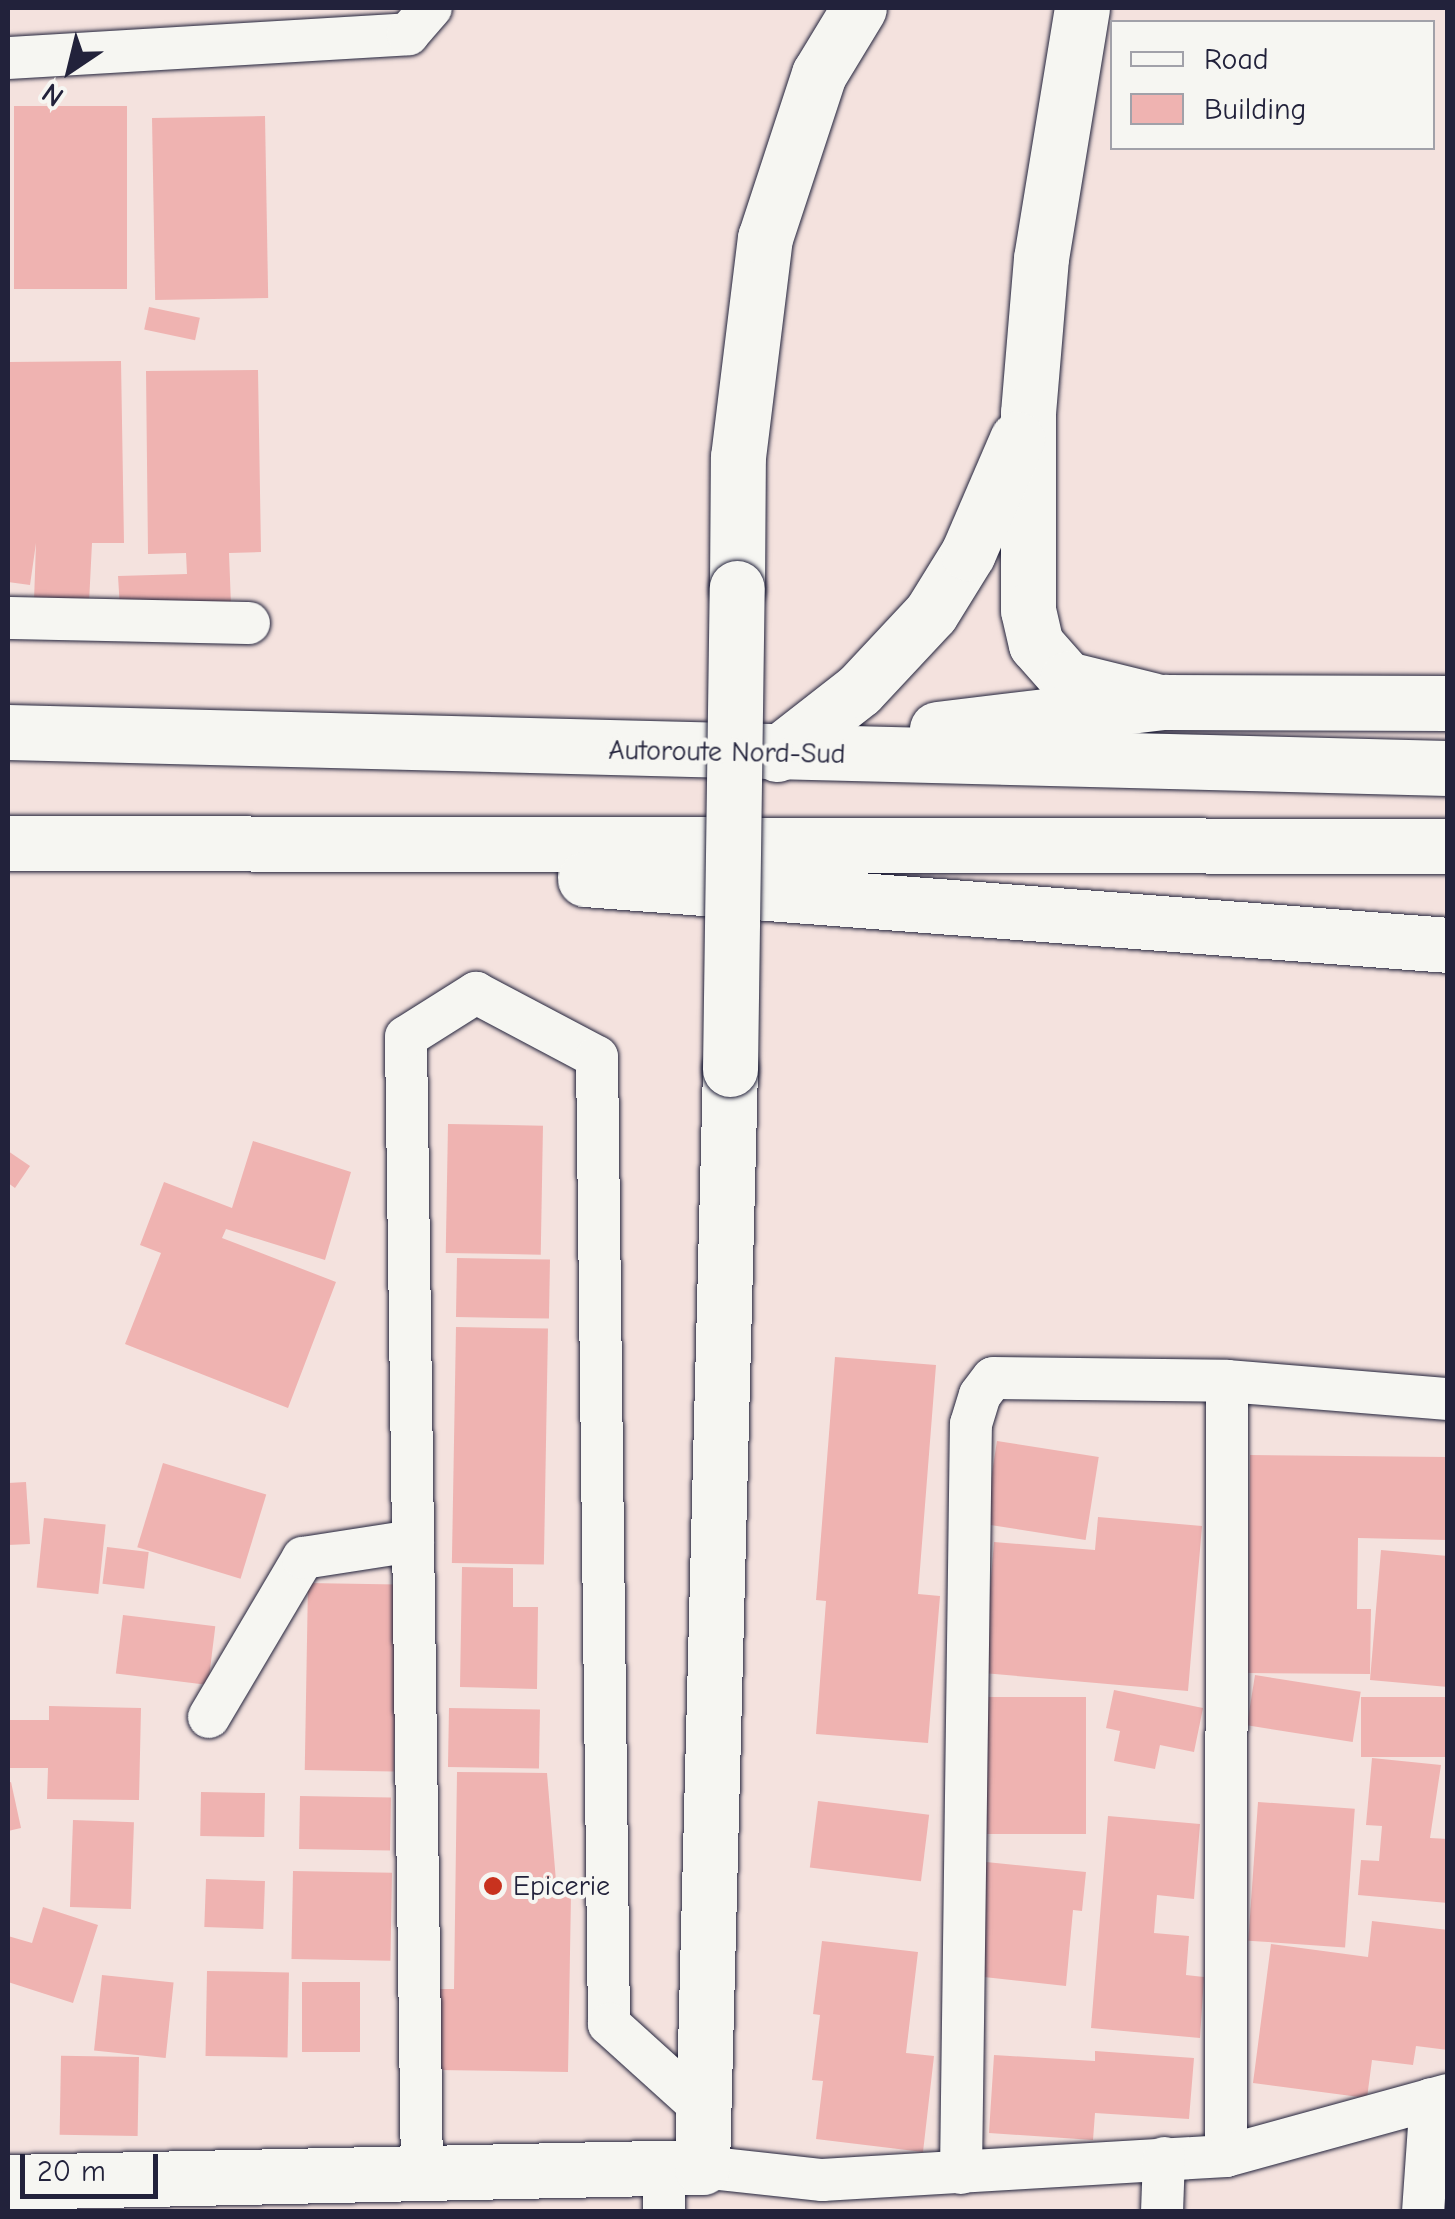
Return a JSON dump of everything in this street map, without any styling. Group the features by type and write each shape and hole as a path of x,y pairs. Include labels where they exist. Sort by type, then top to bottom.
{"main road":[{"path":"8,2182 173,2196 422,2174 677,2182 701,2107 730,1069 738,457 765,238 819,74 859,8"},
{"path":"1082,8 1046,213 1028,414 1026,563 1036,644 1076,684 1165,702"},
{"path":"777,754 872,678 931,614 968,553 1028,414"},
{"path":"838,755 916,732 1165,702 1448,703"},
{"name":"Autoroute Nord-Sud","path":"8,732 1448,768"},
{"path":"8,843 248,848 1448,846"},
{"path":"248,848 1448,946"}],"street":[{"path":"8,58 408,34 431,8"},
{"path":"8,618 249,622"},
{"path":"422,2174 406,1037 476,992 597,1057 609,2024 701,2107"},
{"path":"961,2173 970,1443 980,1394 993,1378 1228,1380 1448,1399"},
{"path":"1226,2156 1228,1380"},
{"path":"209,1717 303,1558 413,1541"},
{"path":"677,2182 828,2196 961,2173 1226,2156 1439,2097 1424,2212"},
{"path":"1162,2212 1164,2158"}],"building":[{"path":"14,106 127,106 127,289 14,289"},
{"path":"265,116 268,298 155,300 152,118"},
{"path":"149,307 200,318 195,340 144,329"},
{"path":"121,361 124,543 92,543 89,603 34,601 36,543 30,585 8,582 8,362"},
{"path":"258,370 261,552 229,553 231,605 120,609 118,576 187,574 186,553 148,554 146,371"},
{"path":"448,1124 543,1126 541,1255 446,1253"},
{"path":"253,1141 351,1172 325,1260 226,1229 222,1238 336,1282 288,1408 125,1344 161,1253 140,1245 164,1182 232,1208"},
{"path":"8,1151 30,1166 15,1188 8,1183"},
{"path":"457,1258 550,1260 549,1319 456,1317"},
{"path":"456,1327 548,1329 544,1565 452,1563"},
{"path":"835,1357 936,1365 918,1594 940,1596 928,1743 816,1734 826,1601 816,1600"},
{"path":"997,1441 1099,1457 1086,1540 984,1524"},
{"path":"1250,1455 1448,1457 1448,1540 1358,1538 1357,1609 1371,1609 1370,1674 1248,1673"},
{"path":"163,1463 266,1495 241,1579 137,1547"},
{"path":"26,1482 30,1544 8,1545 8,1483"},
{"path":"1098,1517 1202,1526 1188,1691 983,1673 994,1542 1095,1550"},
{"path":"44,1518 106,1524 98,1594 37,1588"},
{"path":"107,1547 149,1552 144,1589 102,1584"},
{"path":"1381,1550 1448,1556 1448,1687 1370,1680"},
{"path":"462,1567 513,1568 513,1607 538,1607 537,1689 460,1687"},
{"path":"308,1583 397,1585 394,1772 305,1770"},
{"path":"123,1615 215,1626 208,1685 116,1674"},
{"path":"1255,1675 1361,1692 1353,1742 1247,1725"},
{"path":"1114,1690 1203,1708 1194,1752 1160,1745 1155,1769 1114,1761 1120,1731 1106,1728"},
{"path":"987,1697 1086,1697 1086,1834 987,1834"},
{"path":"1361,1697 1448,1697 1448,1757 1361,1757"},
{"path":"49,1706 141,1708 139,1800 47,1799 48,1768 8,1768 8,1720 49,1720"},
{"path":"449,1708 540,1710 539,1769 448,1767"},
{"path":"1372,1758 1441,1765 1430,1838 1448,1839 1448,1903 1358,1895 1361,1860 1379,1861 1382,1826 1366,1825"},
{"path":"457,1772 547,1773 557,1893 571,1894 568,2072 437,2070 438,1989 454,1989"},
{"path":"11,1782 21,1828 8,1831 8,1783"},
{"path":"201,1792 265,1793 264,1837 200,1836"},
{"path":"300,1796 391,1798 390,1851 299,1849"},
{"path":"818,1801 929,1815 921,1881 810,1868"},
{"path":"1258,1802 1355,1809 1345,1947 1248,1941"},
{"path":"1108,1816 1200,1824 1194,1899 1157,1895 1154,1933 1189,1936 1186,1975 1204,1977 1200,2038 1091,2028"},
{"path":"73,1820 134,1822 131,1909 70,1907"},
{"path":"986,1862 1086,1872 1082,1911 1073,1910 1066,1986 984,1977"},
{"path":"293,1871 392,1873 390,1961 291,1959"},
{"path":"206,1879 265,1881 263,1929 204,1927"},
{"path":"43,1907 98,1925 73,2003 8,1982 8,1936 32,1943"},
{"path":"1372,1921 1448,1930 1448,2050 1416,2046 1413,2065 1372,2060 1367,2098 1253,2083 1271,1944 1368,1957"},
{"path":"822,1941 918,1952 906,2053 934,2056 923,2152 816,2139 823,2081 812,2080 820,2015 813,2014"},
{"path":"207,1971 289,1972 288,2057 206,2056"},
{"path":"102,1975 174,1983 166,2058 94,2051"},
{"path":"302,1982 360,1982 360,2052 302,2052"},
{"path":"1095,2051 1194,2058 1189,2119 1095,2113 1093,2140 989,2133 994,2055 1095,2061"},
{"path":"61,2056 139,2057 138,2136 60,2135"}],"place":[{"name":"Epicerie","path":"493,1886"}]}
